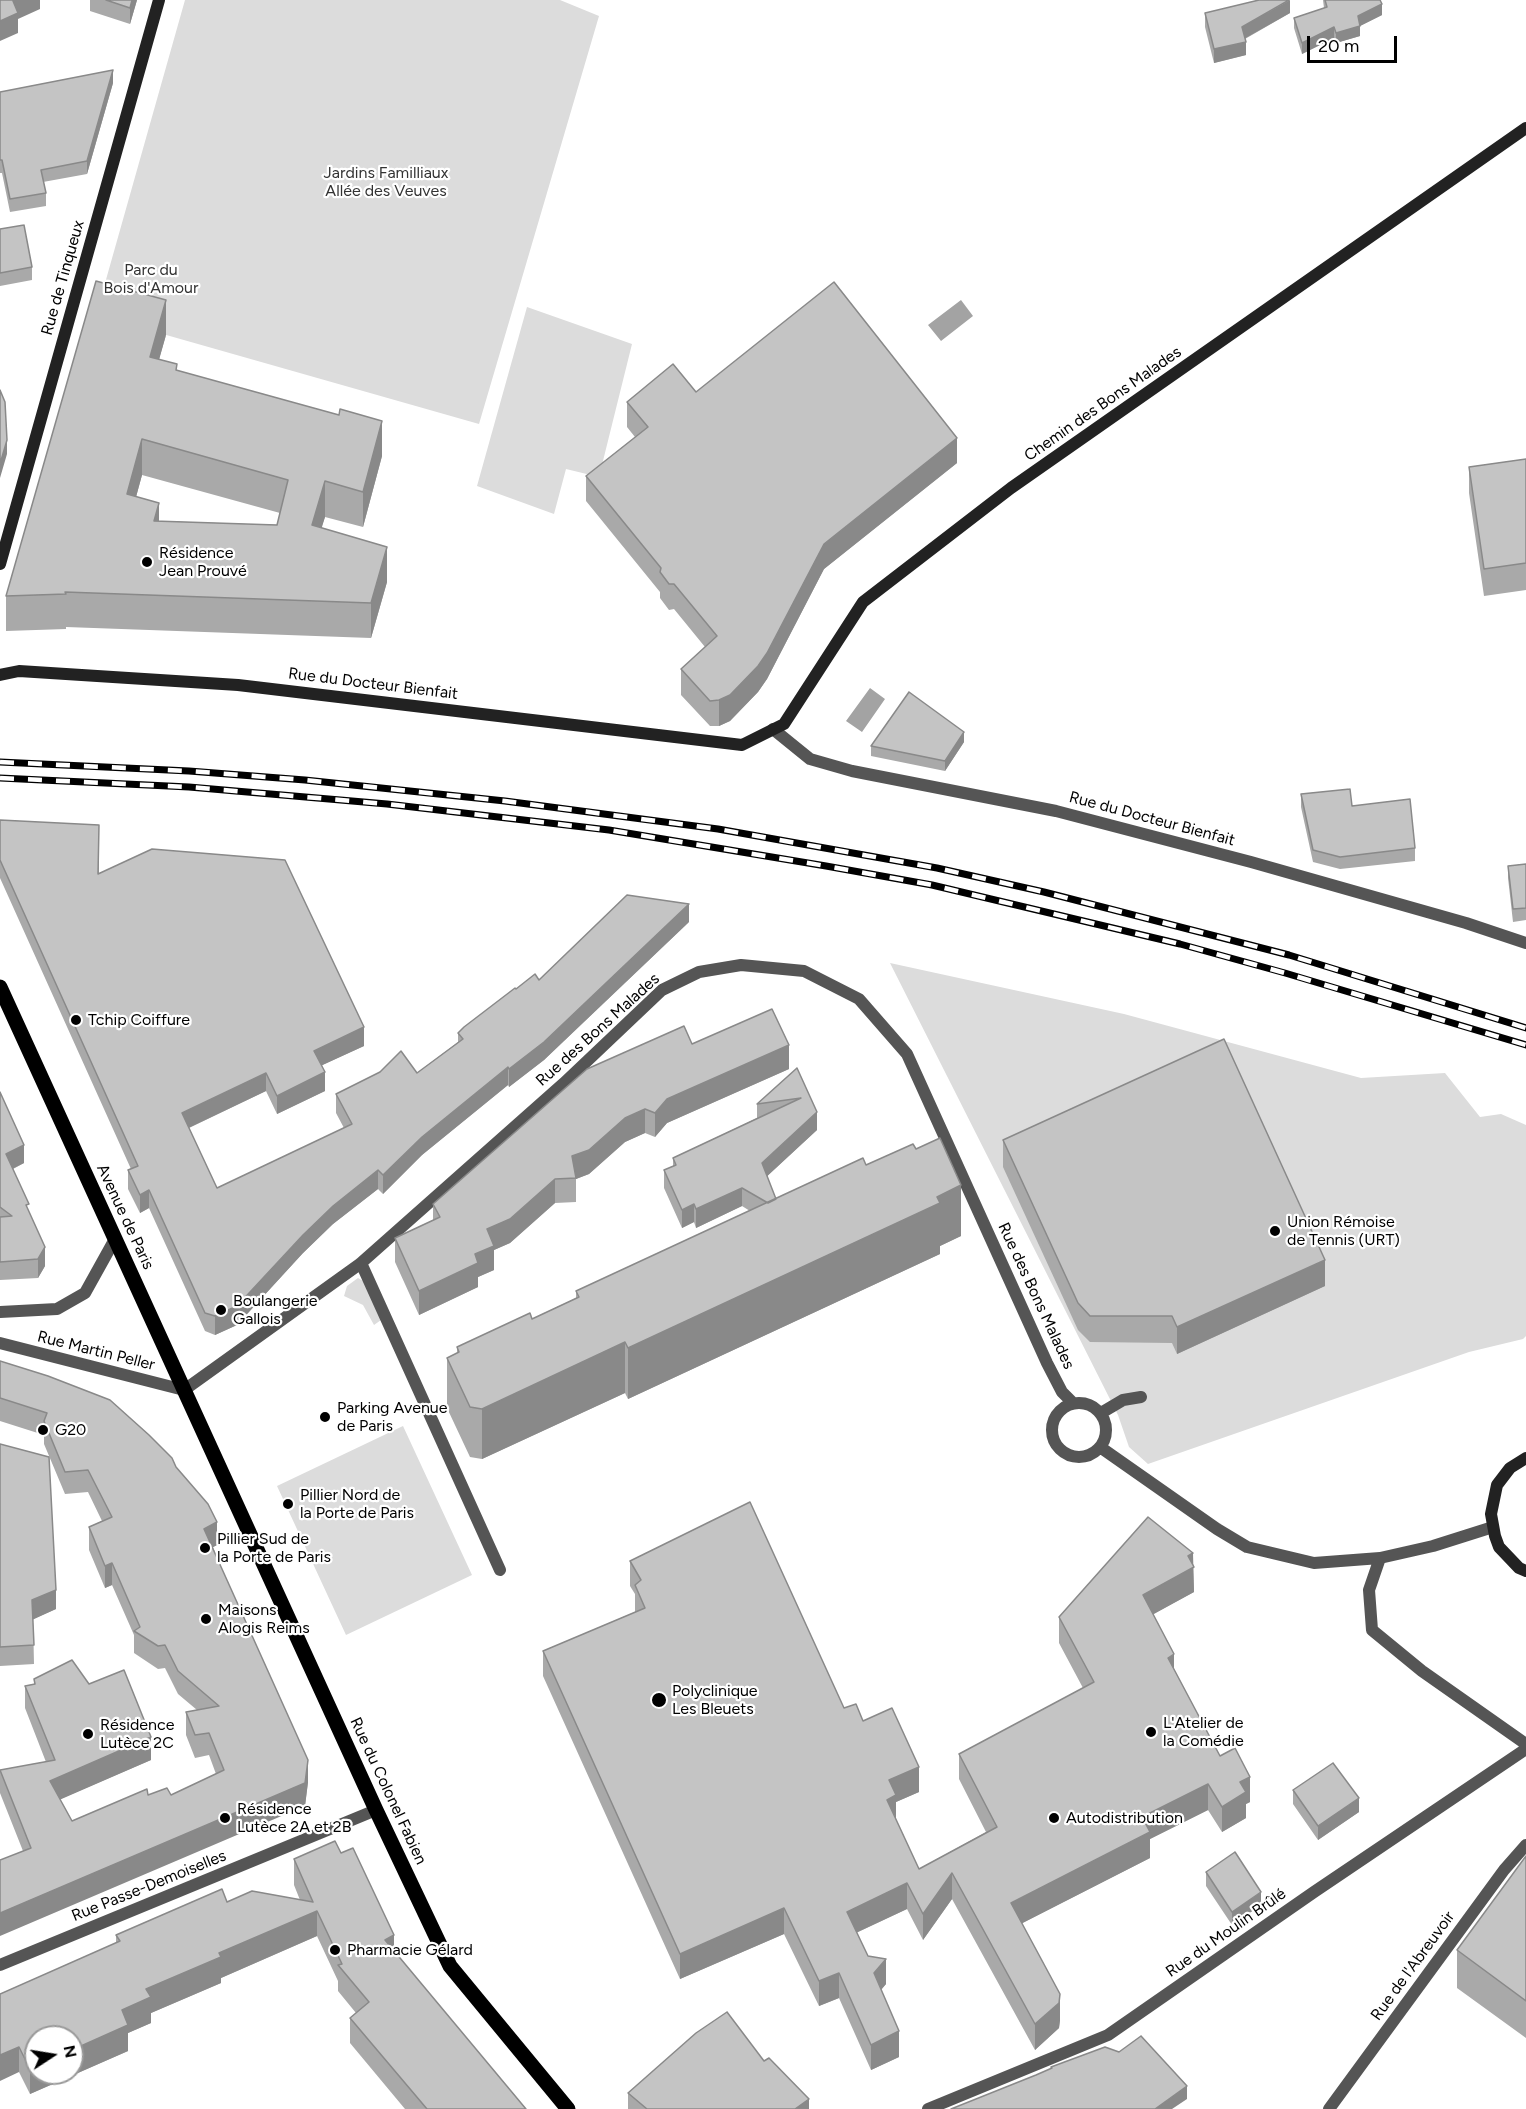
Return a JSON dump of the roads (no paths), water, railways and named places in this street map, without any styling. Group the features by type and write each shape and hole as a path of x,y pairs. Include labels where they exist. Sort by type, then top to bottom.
{"main road":[{"name":"Avenue de Paris","path":"0,987 218,1462"},
{"name":"Rue du Colonel Fabien","path":"218,1462 376,1810 450,1966 568,2109"}],"street":[{"name":"Rue de Tinqueux","path":"0,564 159,0"},
{"name":"Chemin des Bons Malades","path":"742,745 784,724 863,602 1011,488 1526,129"},
{"name":"Rue du Docteur Bienfait","path":"3,672 19,671 238,685 742,745"},
{"name":"Rue du Docteur Bienfait","path":"774,729 810,759 852,771 1056,811 1263,865 1466,923 1526,943"},
{"name":"Rue des Bons Malades","path":"184,1390 361,1263 564,1083 662,990 699,972 741,965 804,972 859,999 908,1054 1047,1363 1062,1392 1073,1403"},
{"path":"0,1312 57,1309 85,1293 115,1239"},
{"path":"361,1263 500,1570"},
{"name":"Rue Martin Peller","path":"0,1343 184,1390"},
{"path":"1101,1413 1123,1400 1141,1396"},
{"path":"1073,1403 1090,1405 1101,1413 1106,1425 1106,1434 1100,1447 1081,1457 1064,1453 1057,1446 1052,1429 1053,1420 1065,1406 1073,1403"},
{"path":"1100,1447 1216,1529 1247,1547 1314,1563 1380,1558 1433,1546 1493,1527"},
{"path":"1526,1458 1510,1468 1497,1485 1491,1514 1499,1547 1519,1568 1526,1571"},
{"path":"1380,1558 1369,1590 1372,1630 1422,1671 1526,1744"},
{"name":"Rue du Moulin Brûlé","path":"927,2109 1108,2036 1314,1892 1526,1749"},
{"name":"Rue Passe-Demoiselles","path":"0,1965 376,1810"},
{"name":"Rue de l'Abreuvoir","path":"1329,2109 1504,1870 1526,1845"}],"railway":[{"path":"0,762 189,771 305,780 505,801 718,829 937,868 1044,892 1289,955 1526,1028"},
{"path":"0,778 189,787 387,804 609,830 826,866 932,885 1180,944 1526,1045"}],"place":[{"name":"Résidence Jean Prouvé","path":"147,562"},
{"name":"Tchip Coiffure","path":"76,1020"},
{"name":"Union Rémoise de Tennis (URT)","path":"1275,1231"},
{"name":"Boulangerie Gallois","path":"221,1310"},
{"name":"Parking Avenue de Paris","path":"325,1417"},
{"name":"G20","path":"43,1430"},
{"name":"Pillier Nord de la Porte de Paris","path":"288,1504"},
{"name":"Pillier Sud de la Porte de Paris","path":"205,1548"},
{"name":"Maisons Alogis Reims","path":"206,1619"},
{"name":"Polyclinique Les Bleuets","path":"659,1700"},
{"name":"L'Atelier de la Comédie","path":"1151,1732"},
{"name":"Résidence Lutèce 2C","path":"88,1734"},
{"name":"Résidence Lutèce 2A et 2B","path":"225,1818"},
{"name":"Autodistribution","path":"1054,1818"},
{"name":"Pharmacie Gélard","path":"335,1950"}],"park label":[{"name":"Jardins Familliaux Allée des Veuves","path":"386,182"},
{"name":"Parc du Bois d'Amour","path":"151,279"}]}
